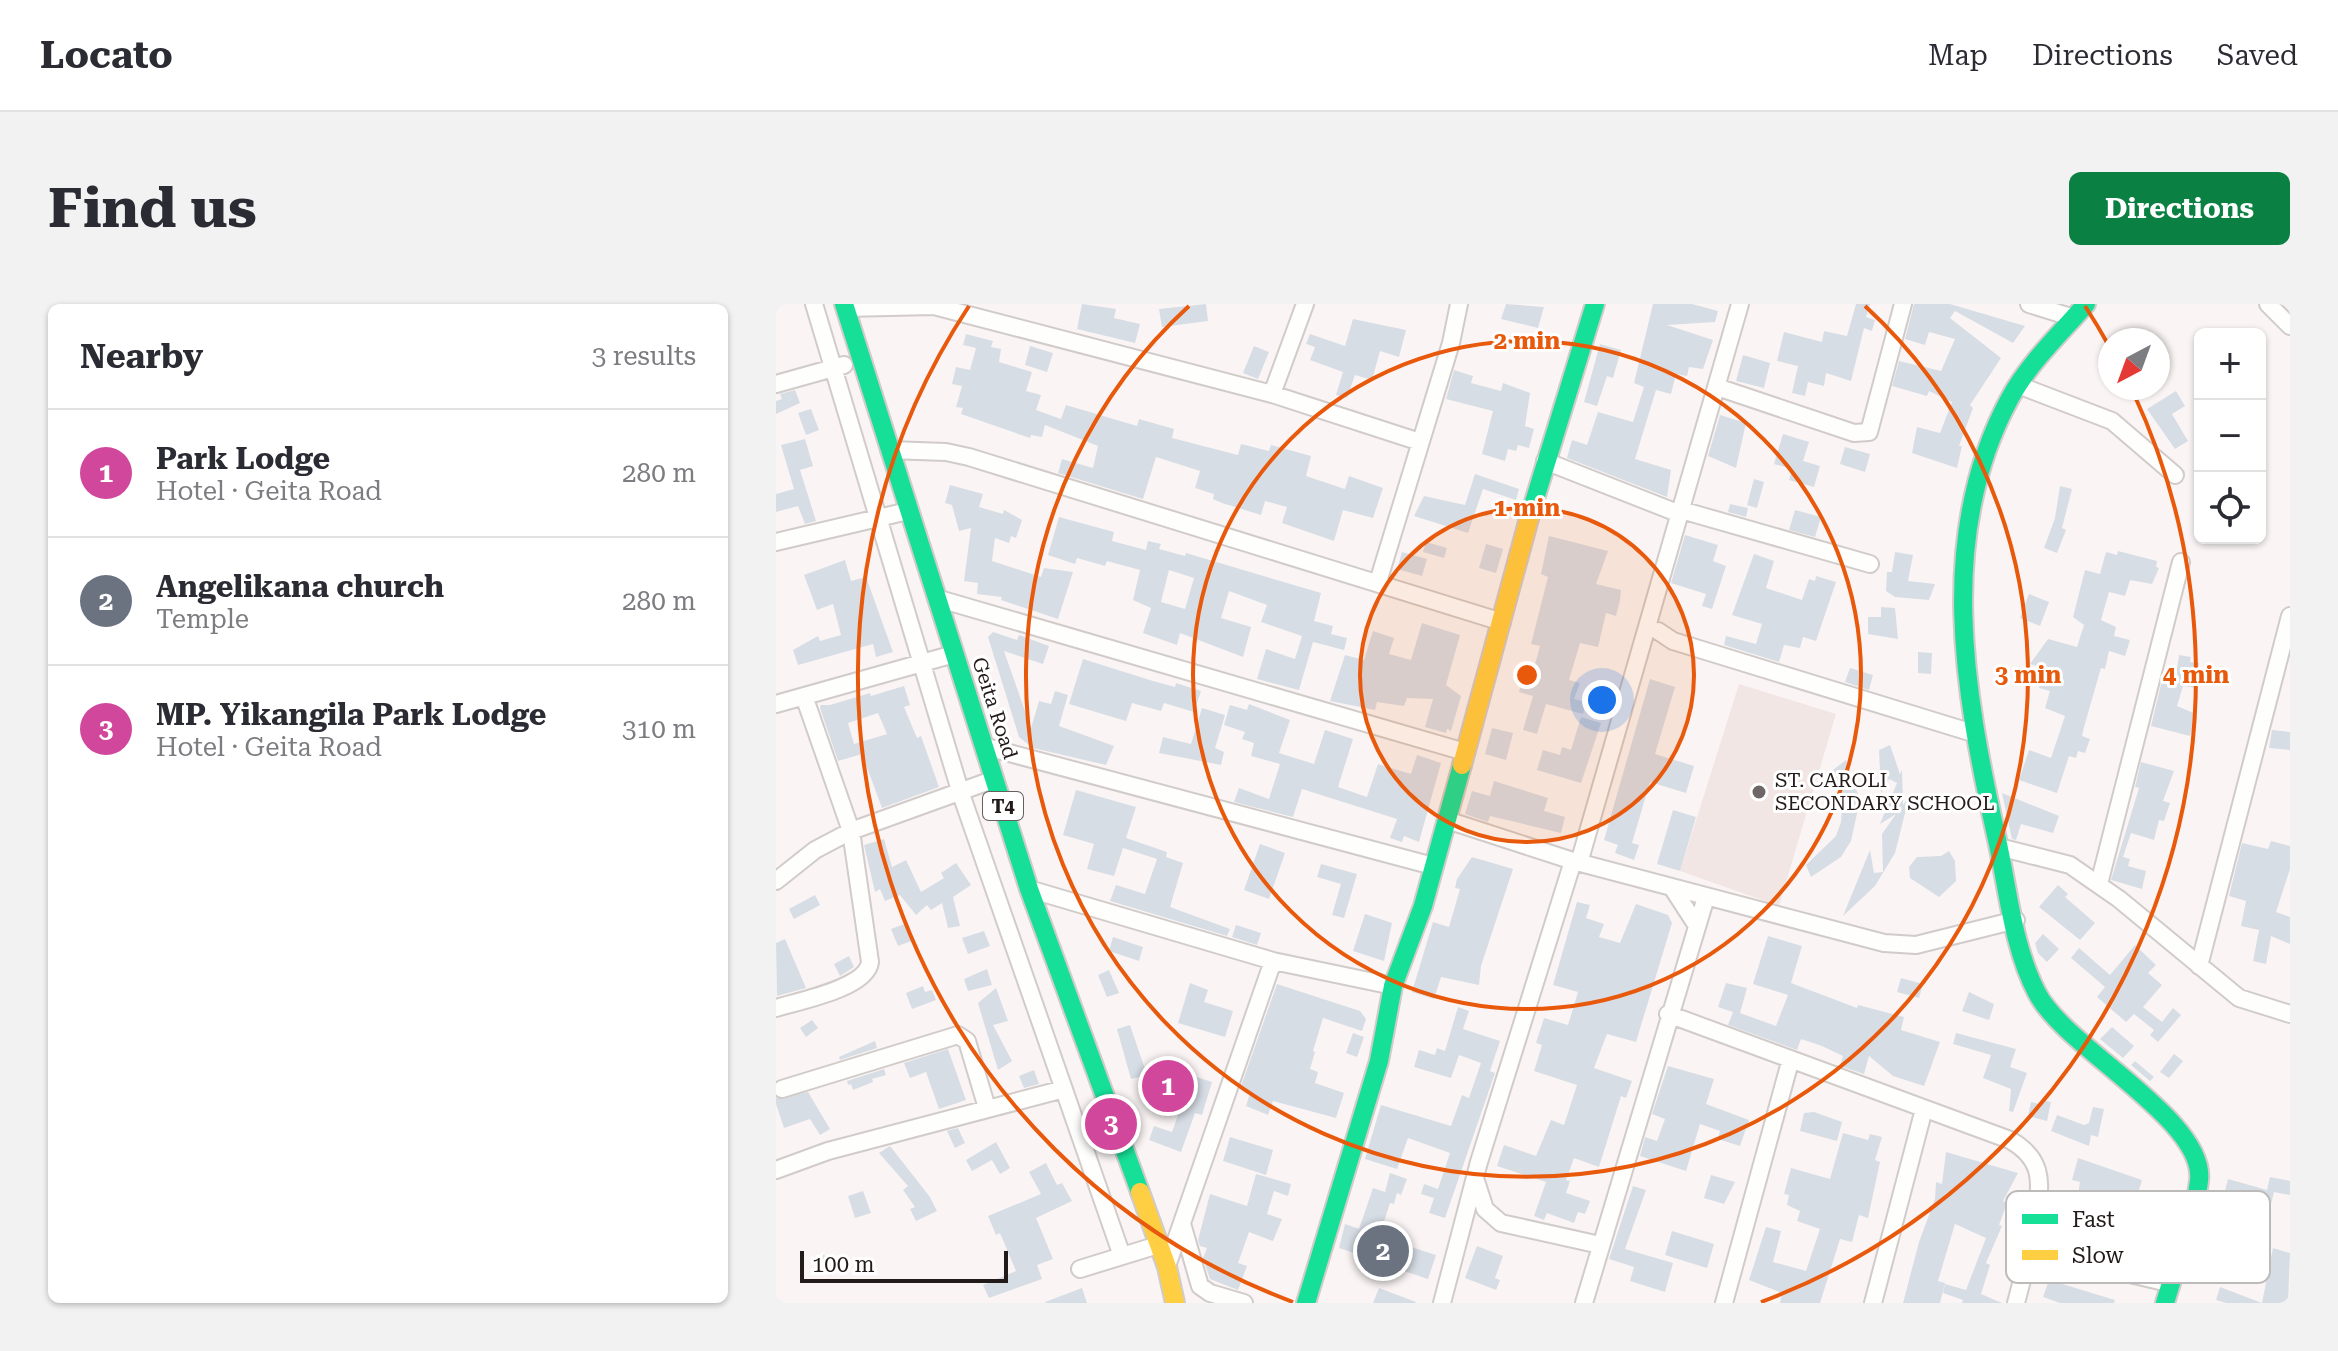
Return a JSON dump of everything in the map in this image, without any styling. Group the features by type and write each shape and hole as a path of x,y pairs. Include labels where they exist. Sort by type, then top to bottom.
{"main road":[{"path":"1306,1303 1379,1061 1393,986 1423,906 1545,461 1595,304"},
{"name":"Geita Road","path":"845,306 859,361 1029,889 1167,1267 1175,1303"},
{"path":"2080,311 2018,385 1993,430 1974,490 1967,537 1963,586 1965,659 1976,734 1999,847 2032,982 2048,1011 2179,1129 2200,1164 2196,1191"},
{"path":"2165,1303 2171,1284"}],"street":[{"path":"814,304 961,791 1122,1256"},
{"path":"845,306 925,304 1272,394 1420,442"},
{"path":"1272,394 1305,304"},
{"path":"1378,582 1451,343 1459,304"},
{"path":"1442,1303 1475,1177 1576,862 1740,304"},
{"path":"1717,387 1854,433 1869,432 1903,304"},
{"path":"2029,304 2080,311"},
{"path":"2268,304 2290,326"},
{"path":"776,384 859,361"},
{"path":"2018,385 2112,421 2175,475"},
{"path":"889,450 946,452 969,457 1502,622"},
{"path":"1545,461 1681,512 1870,564"},
{"path":"776,542 908,511"},
{"path":"2099,884 2181,562"},
{"path":"936,598 1465,752"},
{"path":"2199,966 2290,616"},
{"path":"1658,631 1685,645 1976,734"},
{"path":"776,704 954,654"},
{"path":"776,1008 855,982 870,968 851,831 804,696"},
{"path":"983,746 1433,866"},
{"path":"776,881 815,850 851,831 995,779"},
{"path":"1447,820 1576,862 1673,889 1898,945 1916,945 2016,920"},
{"path":"1999,847 2070,865 2099,884 2239,998 2290,1014"},
{"path":"1029,889 1273,961 1393,986"},
{"path":"1673,889 1697,926"},
{"path":"1584,1303 1668,1014 1706,897"},
{"path":"1167,1267 1273,961"},
{"path":"1668,1014 1790,1062 2010,1140 2032,1156 2038,1166 2038,1191"},
{"path":"782,1089 958,1035 967,1041 987,1108"},
{"path":"1724,1303 1790,1062"},
{"path":"776,1170 828,1151 1064,1089"},
{"path":"1873,1303 1924,1109"},
{"path":"1475,1177 1485,1209 1501,1223 1600,1245"},
{"path":"1183,1226 1200,1286 1210,1293 1244,1303"},
{"path":"1080,1269 1158,1245"},
{"path":"2016,1303 2021,1283"}],"shaded area":[{"name":"ST. CAROLI SECONDARY SCHOOL","path":"1739,684 1836,714 1779,906 1680,871"}],"building":[{"path":"1082,304 1116,309 1114,318 1140,324 1135,343 1077,329"},
{"path":"1206,304 1208,321 1162,327 1159,309"},
{"path":"1506,304 1544,307 1538,328 1501,319"},
{"path":"1653,304 1692,304 1718,311 1715,322 1667,325 1713,340 1703,369 1689,367 1687,376 1676,374 1671,394 1656,390 1635,459 1671,470 1667,497 1567,458 1572,440 1587,445 1598,412 1633,422 1644,387 1634,383"},
{"path":"1856,304 1870,304 1866,317 1875,320 1872,331 1864,328 1851,381 1826,373 1824,386 1808,382 1805,396 1792,393 1798,366 1777,361 1784,332 1822,342 1824,331 1847,336"},
{"path":"1914,304 1950,304 2025,326 2013,343 1955,311 1950,318 2001,358 1970,405 1973,408 1959,446 1962,446 1957,468 1912,453 1917,427 1940,433 1952,402 1929,391 1927,396 1892,386 1899,361 1941,371 1955,339 1929,332 1925,345 1905,339"},
{"path":"1353,319 1406,330 1399,357 1380,351 1372,380 1355,375 1347,398 1336,395 1343,372 1310,360 1315,347 1306,344 1310,334 1345,346"},
{"path":"966,334 993,341 991,347 1001,349 999,362 1032,372 1026,391 1041,395 1036,410 1061,419 1066,405 1137,426 1139,419 1174,429 1172,438 1238,455 1241,444 1269,451 1271,445 1311,456 1306,476 1345,489 1349,476 1383,488 1373,518 1343,510 1334,541 1282,523 1287,507 1265,501 1261,515 1213,499 1214,494 1195,488 1200,471 1156,457 1143,499 1058,473 1062,459 1093,468 1098,446 1045,425 1042,437 1031,435 1030,438 961,414 963,408 956,407 962,386 952,384 956,367 970,370 976,348 963,345"},
{"path":"1600,344 1621,350 1613,378 1607,376 1597,406 1584,402"},
{"path":"1030,346 1053,353 1047,372 1025,365"},
{"path":"1254,346 1269,352 1258,379 1243,373"},
{"path":"1743,355 1770,363 1764,388 1736,381"},
{"path":"1454,370 1473,376 1471,383 1501,391 1503,383 1530,393 1525,426 1534,429 1529,448 1518,445 1516,451 1508,449 1505,461 1482,454 1493,411 1446,399"},
{"path":"795,390 800,403 776,414 776,401 782,399 780,394"},
{"path":"2176,391 2185,406 2172,414 2188,441 2175,449 2147,409 2162,400 2170,400 2170,395"},
{"path":"811,409 819,430 806,435 798,413"},
{"path":"1720,415 1746,423 1736,468 1708,456"},
{"path":"1783,434 1809,442 1803,461 1820,466 1814,487 1789,480 1792,469 1774,464"},
{"path":"805,439 813,466 800,470 816,521 805,524 798,506 776,512 776,494 794,489 781,445"},
{"path":"1845,447 1870,454 1865,472 1840,464"},
{"path":"1475,474 1519,489 1516,500 1483,489 1468,533 1414,516 1424,496 1465,505"},
{"path":"1754,479 1764,482 1757,508 1747,505"},
{"path":"950,485 983,494 979,507 1003,514 1004,510 1022,520 1016,538 1011,536 1009,543 995,538 992,561 1041,577 1044,568 1073,572 1058,619 1001,600 1002,597 977,594 978,583 964,581 971,528 959,531 952,505 945,503"},
{"path":"2060,486 2072,489 2062,528 2066,530 2057,553 2044,548 2055,518"},
{"path":"1730,504 1748,508 1746,517 1728,512"},
{"path":"1795,510 1821,517 1815,537 1789,530"},
{"path":"1059,517 1114,532 1112,541 1146,550 1148,541 1161,544 1159,549 1185,556 1186,553 1321,593 1314,621 1333,626 1331,634 1347,638 1344,650 1313,642 1299,690 1257,679 1266,649 1295,659 1302,636 1261,622 1267,605 1229,591 1221,618 1251,627 1243,657 1180,633 1177,645 1143,633 1151,608 1133,600 1140,570 1107,561 1105,566 1077,558 1075,564 1048,555","holes":["1169,570 1194,578 1185,609 1161,602"]},
{"path":"1685,535 1718,545 1713,561 1726,566 1712,609 1702,606 1706,594 1671,583"},
{"path":"1549,536 1608,551 1596,584 1621,590 1616,616 1606,613 1598,647 1580,643 1569,680 1580,683 1574,699 1586,702 1583,714 1546,704 1537,734 1523,730 1533,696 1519,692 1522,681 1530,683 1540,646 1531,644 1548,577 1541,574"},
{"path":"1426,542 1447,548 1444,558 1423,552"},
{"path":"1486,544 1503,549 1496,573 1479,568"},
{"path":"2118,551 2157,561 2156,567 2159,568 2152,584 2130,580 2125,596 2109,592 2101,620 2116,627 2114,636 2130,640 2125,656 2109,651 2084,727 2082,736 2090,739 2085,753 2078,751 2076,758 2069,756 2057,793 2019,780 2029,750 2051,758 2065,716 2045,708 2050,691 2039,688 2044,668 2030,664 2048,639 2077,647 2084,625 2073,617 2085,570 2100,574 2106,552 2117,555"},
{"path":"1402,552 1427,559 1422,576 1397,569"},
{"path":"1895,552 1913,555 1908,581 1935,584 1929,600 1895,597 1886,591 1887,572 1892,572"},
{"path":"1754,554 1774,561 1766,588 1802,600 1809,579 1815,581 1816,576 1836,582 1816,641 1803,637 1800,648 1784,645 1779,662 1724,645 1726,636 1756,644 1762,624 1732,615"},
{"path":"845,560 851,581 866,577 893,652 876,657 873,644 798,665 793,650 818,636 820,641 841,635 833,604 817,610 804,575"},
{"path":"2029,594 2049,602 2040,626 2020,618"},
{"path":"1881,607 1895,608 1898,639 1868,634 1868,617 1881,617"},
{"path":"1422,623 1460,635 1446,685 1461,696 1451,731 1447,729 1446,733 1425,727 1433,699 1407,698 1404,706 1377,702 1375,710 1330,701 1345,655 1364,660 1373,631 1394,638 1389,654 1411,660"},
{"path":"993,632 1017,640 1019,635 1049,646 1043,664 1004,651 1031,728 1039,701 1051,704 1055,691 1068,695 1059,726 1114,746 1106,765 1033,748 1019,737 988,637"},
{"path":"1918,652 1932,653 1931,674 1918,673"},
{"path":"2179,655 2191,657 2190,662 2199,663 2196,688 2183,686 2177,706 2196,714 2190,736 2151,726 2164,672 2176,675"},
{"path":"1083,659 1175,687 1176,683 1201,691 1194,712 1164,703 1161,711 1132,703 1126,721 1069,704"},
{"path":"1850,668 1873,675 1869,690 1845,682"},
{"path":"1650,679 1675,687 1655,754 1694,766 1686,793 1650,782 1632,843 1639,845 1634,860 1615,853 1618,845 1604,840"},
{"path":"904,686 910,705 904,707 917,738 921,736 939,787 882,808 862,754 838,761 821,705 870,693 871,696","holes":["878,713 887,734 854,744 848,723"]},
{"path":"1249,704 1290,720 1279,753 1314,764 1325,730 1353,739 1338,787 1367,797 1378,764 1411,774 1417,755 1441,763 1419,842 1404,836 1402,842 1390,838 1397,819 1302,789 1293,817 1234,802 1239,788 1269,799 1280,764 1251,756 1254,743 1242,739 1245,732 1224,725 1230,705 1247,710"},
{"path":"1202,708 1225,715 1215,748 1224,752 1221,765 1159,753 1163,737 1191,744"},
{"path":"1581,717 1601,723 1581,783 1537,770 1543,750 1560,755 1562,747 1571,750"},
{"path":"1492,728 1513,733 1506,760 1485,754"},
{"path":"2272,730 2290,732 2290,750 2269,748"},
{"path":"1890,745 1900,774 1902,770 1903,805 1909,797 1895,853 1875,886 1843,916 1870,850 1874,873 1883,872 1882,834 1896,814 1880,824 1897,783 1889,779 1881,793 1879,750"},
{"path":"1846,760 1860,800 1851,841 1841,857 1811,877 1806,865 1836,836 1841,822 1843,796 1833,770"},
{"path":"2141,762 2174,771 2163,801 2170,803 2164,821 2159,820 2154,840 2131,833 2123,857 2130,859 2128,866 2146,871 2142,889 2111,880 2139,788 2135,787"},
{"path":"1494,781 1548,798 1544,811 1565,817 1561,833 1490,816 1488,822 1465,814 1472,791 1490,796"},
{"path":"1076,790 1136,807 1126,838 1167,852 1166,857 1183,863 1170,907 1230,929 1227,936 1110,901 1116,885 1145,894 1157,859 1123,848 1114,876 1087,869 1094,844 1063,835"},
{"path":"2002,793 2059,816 2053,833 2021,824 2016,840 2012,839"},
{"path":"1673,810 1696,817 1680,871 1657,864"},
{"path":"884,839 892,867 906,860 921,892 944,878 941,873 956,863 971,885 953,897 960,926 948,928 942,903 931,910 927,905 916,915 900,895 885,901 880,889 875,892 864,845"},
{"path":"2271,841 2290,846 2290,869 2276,912 2290,917 2290,944 2271,936 2266,964 2253,961 2259,930 2241,926 2246,901 2229,896 2242,843 2268,849"},
{"path":"1260,844 1285,853 1269,899 1244,890"},
{"path":"1949,851 1955,861 1956,881 1939,897 1910,878 1909,867 1917,857 1941,856"},
{"path":"1472,857 1513,869 1481,966 1479,985 1441,977 1434,999 1412,992 1433,922 1449,927 1460,889 1455,888 1457,879"},
{"path":"1321,864 1357,874 1344,918 1332,915 1341,884 1317,877"},
{"path":"2058,885 2068,894 2065,897 2095,923 2080,940 2039,907"},
{"path":"815,895 820,905 794,919 789,909"},
{"path":"1577,902 1590,905 1586,918 1604,924 1599,937 1620,943 1636,904 1668,915 1672,923 1636,1042 1607,1034 1594,1068 1632,1081 1626,1098 1621,1096 1599,1167 1574,1158 1566,1180 1570,1181 1566,1193 1590,1201 1585,1214 1578,1212 1574,1223 1547,1213 1544,1220 1534,1216 1546,1182 1497,1166 1504,1145 1536,1156 1551,1120 1564,1125 1577,1085 1534,1071 1542,1045 1536,1043 1544,1018 1568,1025 1578,992 1553,985"},
{"path":"1365,914 1392,923 1384,961 1353,951"},
{"path":"907,923 914,940 898,946 891,929"},
{"path":"1236,925 1261,933 1257,945 1232,937"},
{"path":"984,931 990,946 968,954 962,938"},
{"path":"2043,934 2059,949 2047,962 2038,953 2035,943"},
{"path":"1768,936 1802,946 1791,983 1857,1008 1858,1005 1904,1017 1901,1030 1940,1042 1924,1086 1893,1076 1869,1056 1864,1074 1840,1066 1843,1056 1822,1046 1801,1039 1797,1050 1728,1025 1733,1012 1718,1007 1726,983 1747,988 1740,1013 1776,1026 1788,995 1753,984"},
{"path":"1113,937 1143,947 1139,961 1109,951"},
{"path":"785,939 806,988 777,996 776,943"},
{"path":"2135,945 2156,965 2148,973 2162,985 2143,1007 2162,1022 2173,1008 2181,1015 2158,1042 2150,1035 2154,1030 2134,1014 2126,1022 2097,997 2105,987 2071,958 2079,948 2110,975"},
{"path":"849,956 854,967 840,976 834,964"},
{"path":"987,969 992,985 968,991 964,979"},
{"path":"1109,970 1119,993 1107,997 1098,975"},
{"path":"1901,978 1923,984 1919,998 1897,992"},
{"path":"1190,983 1208,990 1204,1002 1233,1011 1225,1037 1178,1023"},
{"path":"1277,984 1360,1011 1366,1019 1362,1031 1323,1018 1313,1051 1310,1069 1318,1072 1315,1083 1344,1093 1336,1118 1273,1101 1268,1115 1246,1106 1250,1093 1240,1089"},
{"path":"923,986 925,992 932,990 936,1000 912,1009 906,993"},
{"path":"996,988 1008,1021 993,1025 1012,1061 998,1070 978,1003"},
{"path":"1969,992 1994,1004 1989,1020 1962,1011"},
{"path":"1458,1007 1469,1011 1463,1029 1500,1041 1490,1071 1495,1073 1445,1218 1429,1213 1434,1198 1421,1194 1424,1184 1438,1189 1450,1153 1408,1138 1397,1169 1365,1159 1381,1105 1451,1126 1462,1095 1469,1098 1481,1063 1459,1055 1451,1078 1414,1067 1419,1050 1435,1055 1437,1048 1445,1051"},
{"path":"812,1020 818,1028 806,1037 800,1028"},
{"path":"1130,1025 1147,1075 1131,1079 1117,1029"},
{"path":"2112,1027 2134,1046 2123,1058 2100,1039"},
{"path":"1353,1033 1364,1037 1357,1057 1346,1053"},
{"path":"1956,1033 2016,1049 2010,1067 2027,1073 2013,1112 2009,1111 2011,1089 1983,1078 1991,1055 1953,1044"},
{"path":"875,1041 877,1048 840,1060 839,1057"},
{"path":"948,1049 966,1100 939,1109 926,1072 910,1078 904,1063"},
{"path":"2174,1054 2183,1061 2169,1078 2160,1072"},
{"path":"2135,1061 2154,1077 2150,1081 2131,1065"},
{"path":"1668,1066 1714,1079 1706,1104 1749,1120 1740,1146 1718,1139 1720,1131 1700,1124 1686,1171 1640,1156 1645,1137 1657,1141 1665,1119 1652,1114"},
{"path":"1169,1068 1212,1082 1202,1115 1195,1113 1181,1152 1149,1140 1154,1126 1172,1132 1180,1109 1158,1101"},
{"path":"884,1069 886,1075 872,1079 873,1082 853,1090 851,1084 848,1085 847,1081"},
{"path":"1034,1070 1039,1084 1024,1088 1019,1076"},
{"path":"808,1092 830,1129 820,1135 810,1119 784,1128 776,1104 776,1098"},
{"path":"2042,1100 2051,1102 2047,1121 2028,1116 2031,1102 2039,1104"},
{"path":"2093,1107 2104,1109 2098,1137 2091,1135 2089,1146 2051,1131 2057,1115 2084,1125 2089,1123"},
{"path":"1814,1112 1842,1122 1837,1141 1800,1131 1804,1113"},
{"path":"958,1128 965,1143 955,1148 947,1131"},
{"path":"1843,1133 1868,1140 1870,1134 1882,1137 1875,1160 1880,1162 1868,1218 1859,1215 1852,1242 1840,1239 1820,1303 1780,1303 1782,1293 1749,1280 1766,1227 1781,1231 1773,1262 1806,1271 1820,1229 1797,1221 1800,1211 1787,1205 1789,1195 1784,1194 1791,1168 1830,1179"},
{"path":"1230,1137 1273,1150 1266,1175 1223,1161"},
{"path":"996,1142 1010,1168 1000,1174 992,1160 972,1171 966,1160"},
{"path":"890,1146 930,1197 937,1211 916,1221 910,1209 915,1207 903,1190 908,1186 879,1153"},
{"path":"1946,1152 2018,1173 2006,1191 2003,1201 2006,1206 1999,1225 2002,1226 1986,1263 1990,1265 1981,1294 2002,1303 1962,1303 1963,1300 1943,1293 1945,1284 1966,1290 1986,1238 1955,1224 1938,1281 1945,1283 1940,1303 1903,1303 1919,1242 1935,1199 1936,1182 1942,1184"},
{"path":"2078,1158 2142,1180 2139,1191 2079,1191 2080,1182 2072,1180"},
{"path":"1046,1163 1057,1185 1062,1183 1072,1201 1036,1218 1053,1259 1037,1265 1042,1279 989,1298 983,1285 1016,1271 1000,1233 996,1235 988,1216 1041,1194 1029,1172"},
{"path":"1390,1173 1407,1179 1401,1195 1397,1193 1394,1204 1390,1203 1379,1237 1386,1240 1378,1261 1339,1248 1345,1224 1359,1229 1373,1188 1385,1192"},
{"path":"1256,1174 1291,1184 1288,1196 1274,1191 1267,1214 1282,1219 1273,1241 1249,1232 1238,1263 1247,1266 1238,1290 1210,1279 1203,1258 1207,1248 1200,1246 1198,1240 1210,1194 1247,1206"},
{"path":"1711,1175 1735,1182 1724,1204 1704,1198"},
{"path":"2270,1177 2290,1181 2290,1195 2274,1192 2270,1208 2270,1191 2225,1191 2228,1179 2267,1190"},
{"path":"1633,1186 1646,1190 1625,1249 1673,1263 1665,1292 1630,1281 1634,1267 1609,1259"},
{"path":"863,1191 871,1213 855,1218 848,1196"},
{"path":"1672,1231 1714,1244 1707,1268 1665,1255"},
{"path":"1405,1245 1436,1255 1428,1279 1398,1269"},
{"path":"1477,1246 1503,1256 1495,1278 1500,1280 1496,1290 1465,1278"},
{"path":"2273,1248 2290,1253 2288,1303 2262,1303 2266,1283 2270,1283"},
{"path":"823,1254 838,1267 830,1276 815,1263"},
{"path":"2048,1283 2059,1283 2115,1300 2114,1303 2060,1303 2043,1297"},
{"path":"2220,1287 2262,1303 2226,1303 2216,1300"},
{"path":"1082,1288 1087,1303 1045,1302"},
{"path":"1379,1288 1416,1302 1373,1303"}],"traffic: fast":[{"path":"844,304 1029,889 1140,1192"},
{"path":"1530,515 1595,304"},
{"path":"2086,304 2036,361 2010,398 1987,450 1972,503 1965,558 1963,614 1974,725 2012,916 2022,955 2037,993 2075,1037 2131,1084 2181,1133 2195,1158 2198,1191"},
{"path":"1306,1303 1379,1061 1393,986 1423,906 1462,765"},
{"path":"2165,1303 2171,1283"}],"traffic: slow":[{"path":"1462,765 1530,515"},
{"path":"1140,1192 1167,1267 1175,1303"}],"place":[{"name":"ST. CAROLI SECONDARY SCHOOL","path":"1759,792"},
{"name":"Park Lodge","path":"1168,1086"},
{"name":"MP. Yikangila Park Lodge","path":"1111,1124"},
{"name":"Angelikana church","path":"1383,1251"}]}
